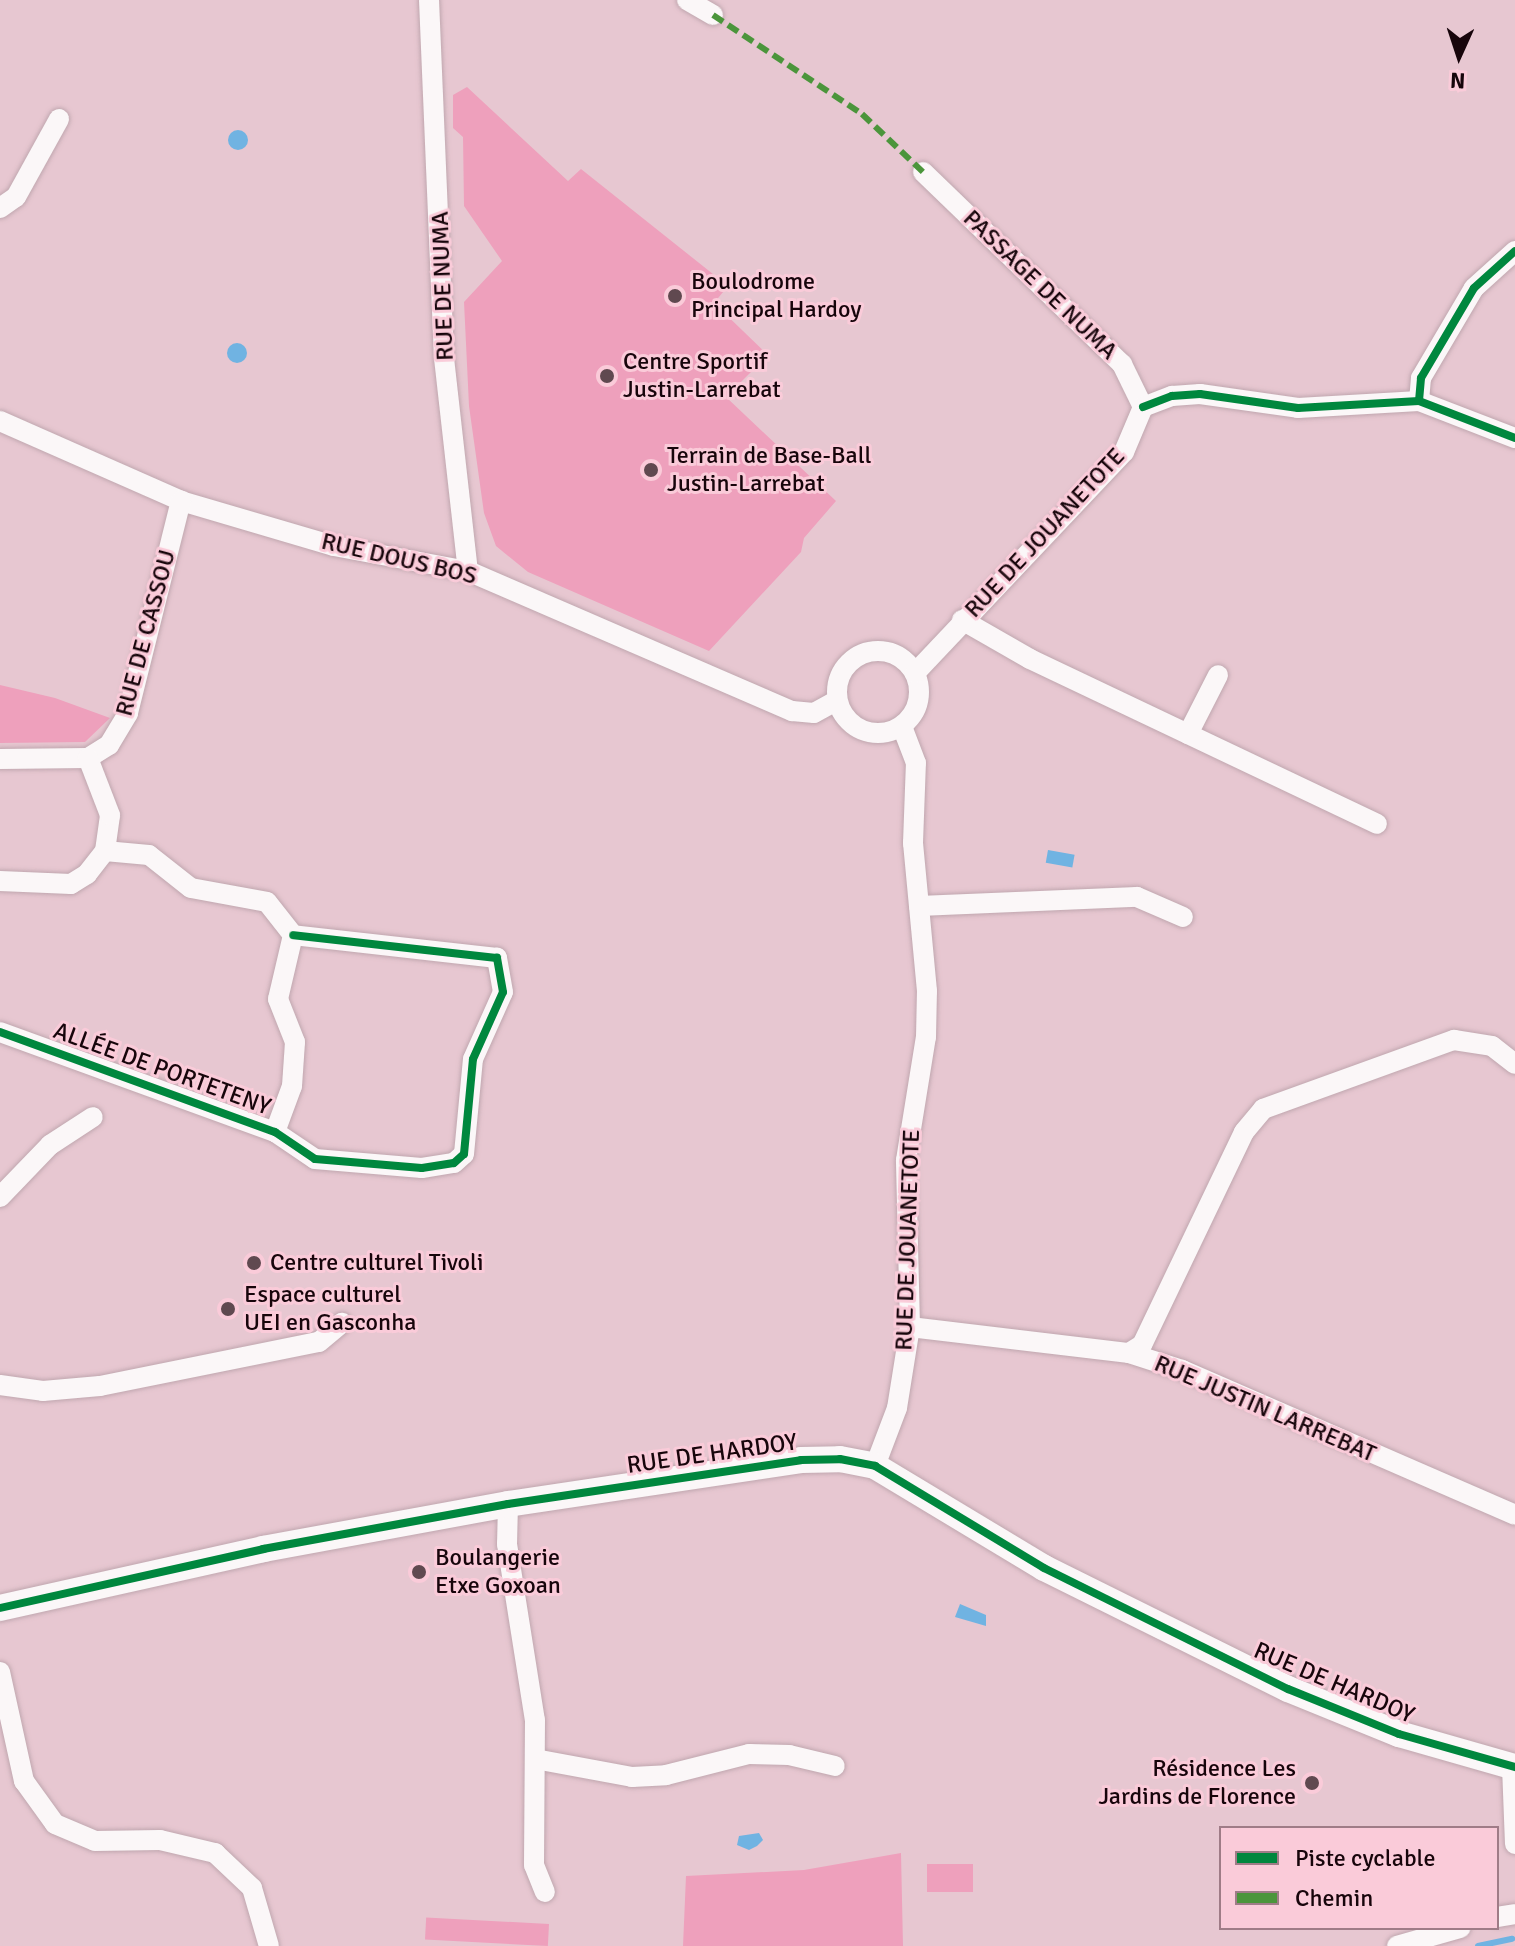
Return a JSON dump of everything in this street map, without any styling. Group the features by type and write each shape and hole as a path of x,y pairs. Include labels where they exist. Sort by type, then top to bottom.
{"street":[{"name":"RUE DE NUMA","path":"429,0 444,358 468,571"},
{"path":"687,0 713,15"},
{"path":"0,208 16,197 59,119"},
{"name":"PASSAGE DE NUMA","path":"923,172 1122,364 1143,407"},
{"path":"1419,401 1421,378 1474,288 1515,251"},
{"path":"1143,407 1172,396 1200,394 1298,408 1419,401 1515,438"},
{"name":"RUE DE JOUANETOTE","path":"915,673 1124,452 1143,407"},
{"name":"RUE DOUS BOS","path":"0,421 181,501 334,546 468,571 792,711 814,713 837,700"},
{"name":"RUE DE CASSOU","path":"88,758 109,745 128,713 181,501"},
{"path":"962,620 1030,659 1377,824"},
{"path":"860,654 896,654 915,673 918,702 902,726 890,732 862,730 850,723 837,700 837,682 860,654"},
{"path":"1188,734 1218,675"},
{"name":"RUE DE JOUANETOTE","path":"875,1466 897,1408 910,1327 906,1160 926,1037 927,991 913,843 916,763 902,726"},
{"path":"0,759 88,758 110,815 105,851 87,874 71,884 0,881"},
{"path":"105,851 149,855 191,888 267,902 293,935 278,999 295,1042 292,1086 275,1132"},
{"path":"919,906 1137,897 1183,917"},
{"name":"ALLÉE DE PORTETENY","path":"0,1032 275,1132 315,1159 422,1168 454,1163 464,1154 473,1059 503,992 497,958 293,935"},
{"path":"1129,1353 1142,1345 1244,1132 1263,1109 1454,1040 1492,1046 1515,1064"},
{"path":"0,1197 50,1145 93,1117"},
{"path":"0,1385 43,1391 100,1386 319,1342 342,1323"},
{"name":"RUE JUSTIN LARREBAT","path":"910,1327 1129,1353 1182,1370 1515,1515"},
{"name":"RUE DE HARDOY","path":"0,1608 263,1549 508,1504 801,1460 875,1466 1044,1568 1279,1685 1399,1734 1513,1767"},
{"path":"508,1504 507,1544 535,1720 534,1865 545,1892"},
{"path":"0,1672 24,1781 55,1824 95,1841 160,1840 215,1853 252,1888 269,1946"},
{"path":"535,1759 632,1777 749,1754 789,1755 835,1766"},
{"path":"1513,1767 1515,1844"},
{"path":"1397,1946 1453,1930"}],"shaded area":[{"name":"Centre Sportif Justin-Larrebat","path":"467,87 568,181 581,169 728,286 714,303 768,355 726,397 836,501 804,538 801,552 709,651 528,572 496,546 484,513 469,406 464,302 502,261 464,206 463,137 453,128 453,95"},
{"path":"0,685 55,698 110,718 85,742 0,743"},
{"path":"901,1853 903,1946 683,1946 686,1876 804,1870"},
{"path":"927,1864 973,1864 973,1892 927,1892"},
{"path":"426,1918 549,1924 548,1946 425,1940"}],"water":[{"path":"238,130 245,133 248,140 245,147 238,150 231,147 228,140 231,133"},
{"path":"237,343 244,346 247,353 244,360 237,363 230,360 227,353 230,346"},
{"path":"1048,850 1075,855 1072,867 1046,863"},
{"path":"960,1604 986,1615 986,1626 955,1617"},
{"path":"759,1833 763,1840 757,1846 749,1850 737,1845 739,1836"}],"waterway":[{"path":"1478,1946 1512,1939"}],"marked path":[{"path":"713,15 862,114 923,172"}],"cycle path":[{"path":"1419,401 1421,378 1474,288 1515,251"},
{"path":"1143,407 1172,396 1200,394 1298,408 1419,401 1515,438"},
{"path":"0,1032 275,1132 315,1159 422,1168 454,1163 464,1154 473,1059 503,992 497,958 293,935"},
{"path":"0,1608 263,1549 508,1504 801,1460 840,1459 875,1466 1044,1568 1288,1689 1399,1734 1515,1767"}],"place":[{"name":"Boulodrome Principal Hardoy","path":"675,296"},
{"name":"Centre Sportif Justin-Larrebat","path":"607,376"},
{"name":"Terrain de Base-Ball Justin-Larrebat","path":"651,470"},
{"name":"Centre culturel Tivoli","path":"254,1263"},
{"name":"Espace culturel UEI en Gasconha","path":"228,1309"},
{"name":"Boulangerie Etxe Goxoan","path":"419,1572"},
{"name":"Résidence Les Jardins de Florence","path":"1312,1783"}]}
